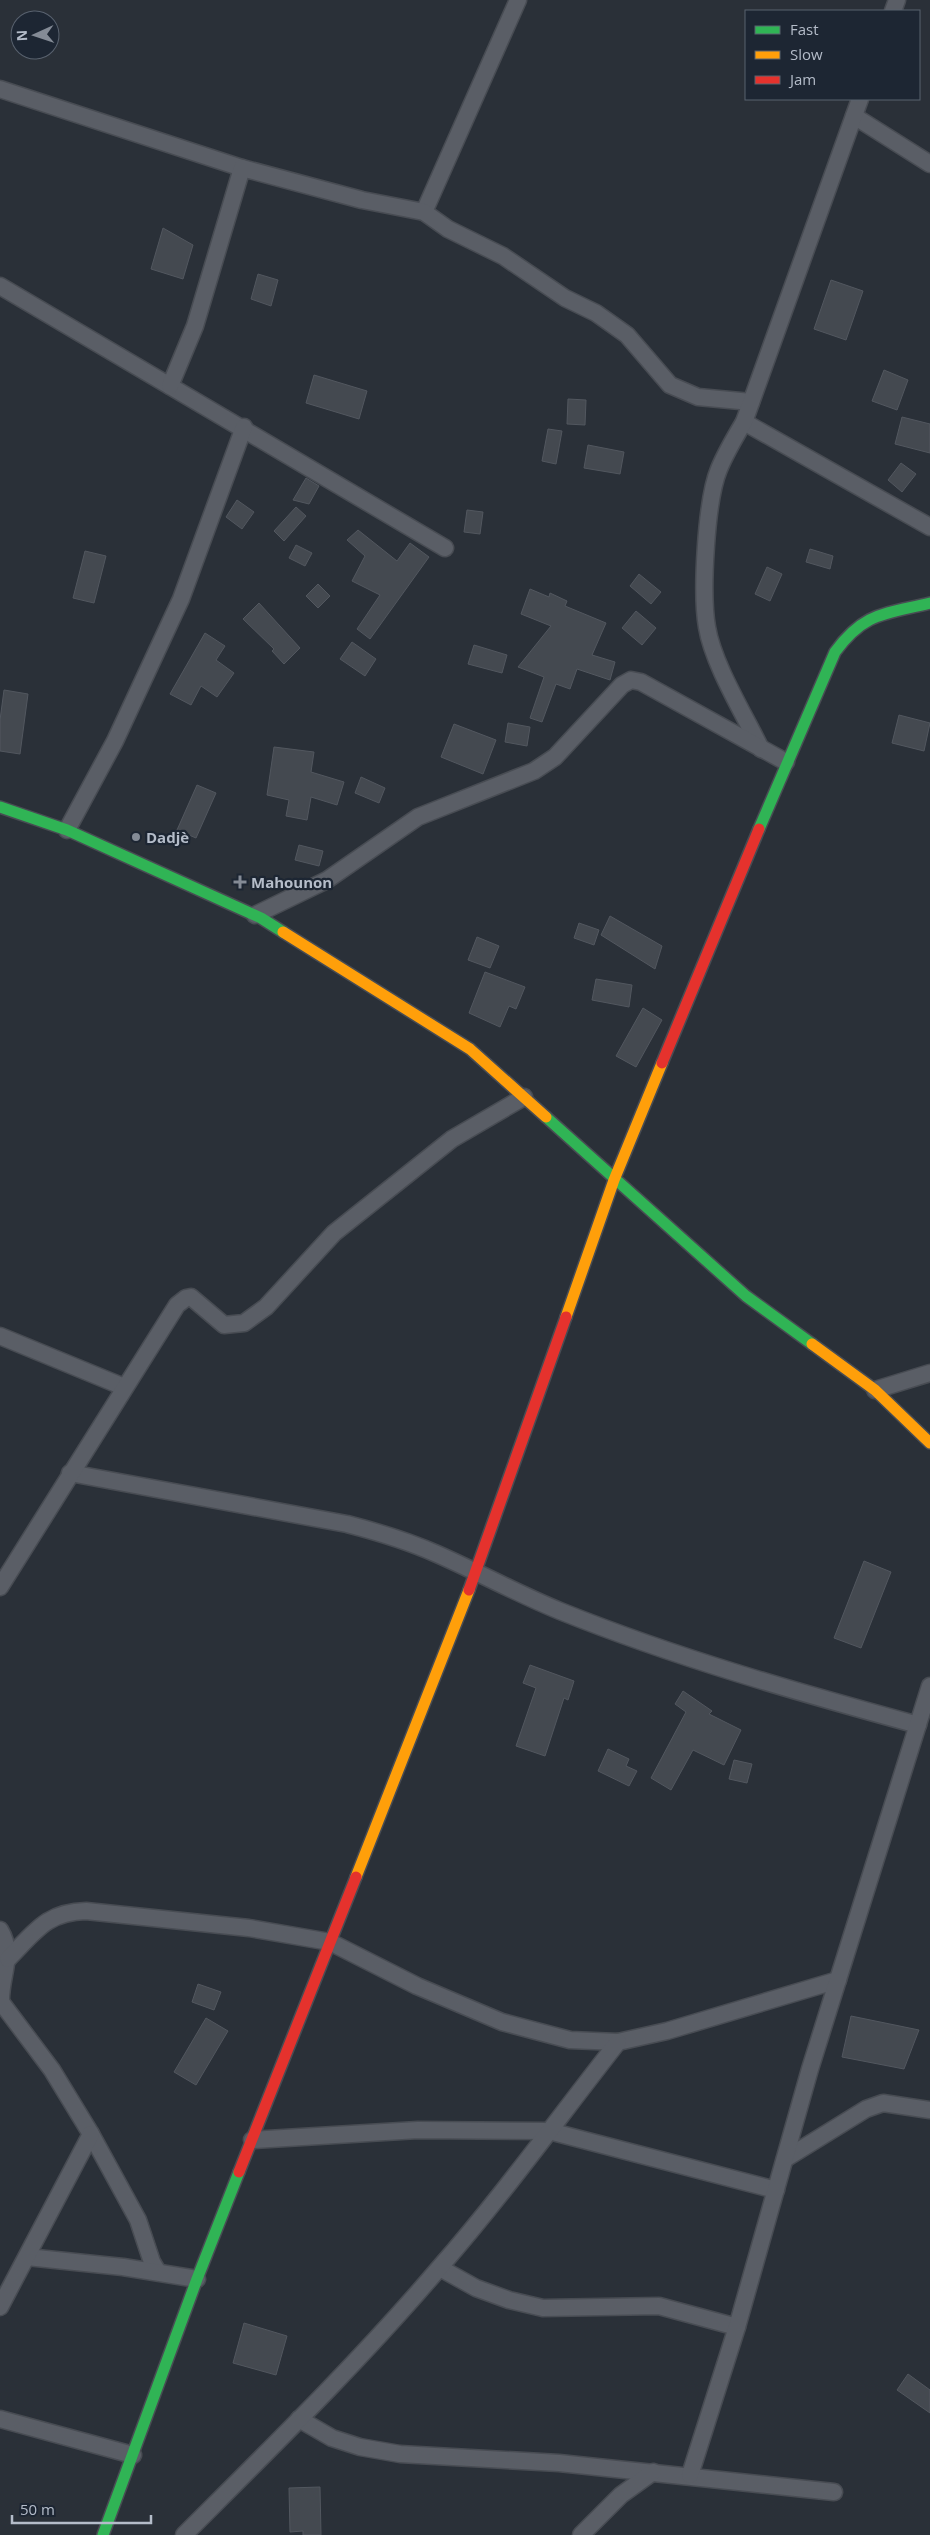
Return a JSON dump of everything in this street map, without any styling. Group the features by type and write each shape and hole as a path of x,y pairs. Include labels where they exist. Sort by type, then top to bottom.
{"street":[{"path":"424,212 518,0"},
{"path":"0,90 242,168 362,200 424,212 448,230 503,256 565,298 596,313 627,335 670,385 698,397 751,402"},
{"path":"760,748 717,658 707,628 704,586 710,509 718,470 744,422 860,100"},
{"path":"854,116 930,164"},
{"path":"170,386 195,326 242,168"},
{"path":"0,286 170,386 244,427 445,548"},
{"path":"744,422 930,527"},
{"path":"67,830 115,741 181,599 244,427"},
{"path":"103,2535 197,2279 476,1573 614,1180 786,762 835,652 848,634 871,617 930,603"},
{"path":"255,915 327,880 418,817 534,771 555,757 622,685 631,680 641,682 786,762"},
{"path":"0,807 67,830 255,915 470,1049 614,1180 746,1296 875,1390 930,1443"},
{"path":"0,1587 177,1305 186,1298 191,1297 224,1325 244,1323 266,1307 334,1234 452,1139 524,1097"},
{"path":"0,1336 124,1387"},
{"path":"875,1390 930,1373"},
{"path":"70,1473 347,1524 390,1536 436,1553 559,1611 646,1644 782,1688 918,1725"},
{"path":"690,2475 738,2327 838,1980 930,1686"},
{"path":"8,1959 42,1925 56,1915 68,1911 188,1920 249,1928 330,1942 417,1986 502,2022 570,2040 618,2042 667,2031 838,1980"},
{"path":"0,1930 4,1937 8,1959 0,2003 52,2070 91,2134 138,2220 152,2262 158,2272"},
{"path":"184,2535 299,2419 440,2268 618,2042"},
{"path":"785,2159 866,2109 883,2103 930,2110"},
{"path":"252,2140 418,2130 549,2131 776,2190"},
{"path":"0,2308 91,2134"},
{"path":"27,2257 158,2272 197,2279"},
{"path":"440,2268 476,2288 509,2300 543,2308 658,2306 738,2327"},
{"path":"0,2419 133,2455"},
{"path":"299,2419 332,2438 360,2447 400,2454 559,2463 690,2475 834,2492"},
{"path":"581,2535 621,2494 653,2472"}],"building":[{"path":"163,228 193,245 183,279 151,269"},
{"path":"258,274 278,280 271,306 251,299"},
{"path":"831,280 863,291 846,340 814,329"},
{"path":"884,370 908,380 897,410 872,401"},
{"path":"314,375 367,391 359,419 306,403"},
{"path":"568,399 586,400 585,425 567,424"},
{"path":"902,417 930,424 930,453 895,444"},
{"path":"548,429 562,431 556,464 542,461"},
{"path":"588,445 624,452 620,474 584,468"},
{"path":"901,463 916,474 902,492 888,480"},
{"path":"306,478 319,486 309,504 293,500"},
{"path":"237,500 254,512 242,529 226,517"},
{"path":"296,507 306,516 284,541 274,531"},
{"path":"467,510 483,512 480,534 464,532"},
{"path":"358,530 397,561 410,543 429,557 370,639 357,629 380,595 352,581 365,556 347,540"},
{"path":"296,545 312,553 305,566 289,558"},
{"path":"810,549 833,556 830,569 806,562"},
{"path":"85,551 106,556 94,603 73,598"},
{"path":"767,567 782,574 770,601 755,594"},
{"path":"639,574 661,592 651,604 630,586"},
{"path":"318,584 330,596 318,608 306,596"},
{"path":"530,589 549,597 550,593 567,601 565,606 606,623 592,655 615,662 610,680 577,669 570,689 556,684 542,722 530,718 544,677 518,667 551,626 521,614"},
{"path":"259,603 300,648 284,664 272,651 274,649 243,619"},
{"path":"636,611 656,628 642,645 622,628"},
{"path":"205,633 225,646 216,660 234,673 217,697 201,686 191,705 170,694"},
{"path":"352,642 376,659 365,676 340,659"},
{"path":"474,645 507,655 502,673 468,664"},
{"path":"4,690 28,694 20,754 0,751 0,720"},
{"path":"899,715 930,723 924,751 892,743"},
{"path":"508,723 530,727 527,746 505,742"},
{"path":"454,724 496,740 483,774 441,757"},
{"path":"274,747 314,752 311,772 344,782 337,805 311,797 307,820 286,816 289,800 267,795"},
{"path":"361,777 385,788 379,803 355,793"},
{"path":"197,785 216,793 196,838 177,830"},
{"path":"299,845 323,851 319,866 295,860"},
{"path":"610,916 662,946 655,969 601,935"},
{"path":"579,923 599,930 594,945 574,938"},
{"path":"477,937 499,946 490,968 468,960"},
{"path":"485,972 525,987 516,1009 509,1006 500,1027 469,1013"},
{"path":"596,979 632,985 629,1007 592,1000"},
{"path":"643,1008 662,1020 636,1067 616,1056"},
{"path":"864,1561 891,1572 861,1648 834,1638"},
{"path":"530,1665 574,1681 568,1700 564,1698 545,1756 516,1746 536,1688 523,1683"},
{"path":"683,1691 712,1711 709,1714 741,1730 724,1765 693,1750 671,1790 651,1778 686,1712 675,1704"},
{"path":"608,1749 629,1759 626,1766 637,1771 629,1786 598,1771"},
{"path":"734,1760 752,1764 747,1783 729,1779"},
{"path":"198,1984 221,1992 214,2010 192,2002"},
{"path":"851,2016 919,2030 904,2069 842,2057"},
{"path":"206,2018 228,2031 196,2085 174,2072"},
{"path":"244,2323 287,2336 276,2375 233,2363"},
{"path":"908,2374 930,2390 930,2413 897,2390"},
{"path":"320,2487 321,2535 303,2535 303,2531 290,2532 289,2488"}],"traffic: fast":[{"path":"759,829 835,652 856,629 866,622 888,613 930,603"},
{"path":"0,807 67,830 261,918 283,932"},
{"path":"546,1117 746,1296 812,1344"},
{"path":"103,2535 197,2279 239,2172"}],"traffic: slow":[{"path":"283,932 470,1049 546,1117"},
{"path":"566,1317 614,1180 662,1063"},
{"path":"812,1344 875,1390 930,1443"},
{"path":"356,1877 469,1590"}],"traffic: jam":[{"path":"662,1063 759,829"},
{"path":"469,1590 566,1317"},
{"path":"239,2172 356,1877"}],"place":[{"name":"Dadjè","path":"136,837"},
{"name":"Mahounon","path":"240,882"}]}
